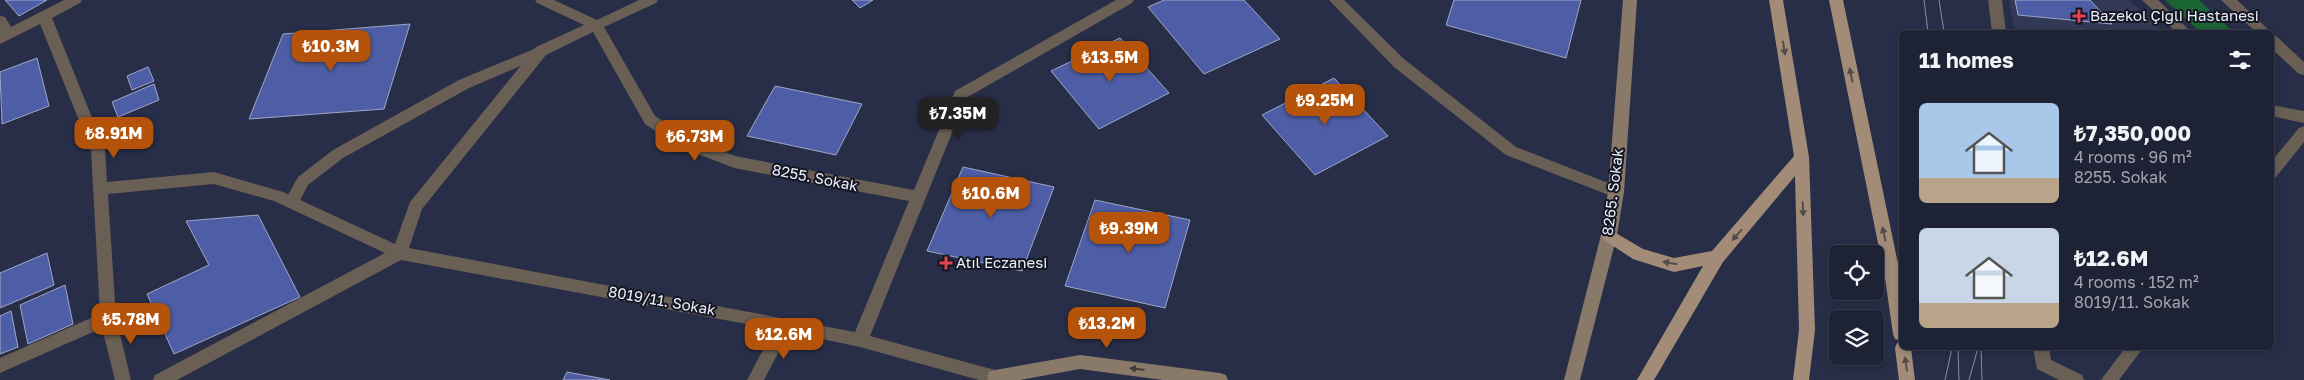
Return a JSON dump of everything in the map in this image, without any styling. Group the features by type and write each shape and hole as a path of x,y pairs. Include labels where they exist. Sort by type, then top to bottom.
{"main road":[{"path":"1776,0 1802,157 1807,330 1801,380"},
{"path":"1836,0 1891,269 1899,321"},
{"path":"1645,380 1717,257 1802,157"},
{"path":"1609,235 1638,254 1674,265 1717,257"},
{"path":"1903,350 1907,380"}],"street":[{"path":"0,21 4,37 75,0"},
{"path":"542,0 596,25"},
{"path":"292,202 303,181 338,154 464,84 651,0"},
{"path":"860,340 960,95 1127,0"},
{"path":"1336,0 1399,63 1511,151 1616,192"},
{"name":"8265. Sokak","path":"1572,380 1609,235 1616,192 1630,0"},
{"path":"1995,0 1999,30"},
{"path":"2149,0 2182,30"},
{"path":"2228,0 2262,30"},
{"path":"44,16 98,150 108,318 123,380"},
{"name":"8255. Sokak","path":"596,25 650,120 685,142 734,162 919,197"},
{"path":"2274,43 2304,70"},
{"path":"161,380 400,253 415,206 541,51"},
{"path":"2274,111 2304,117"},
{"path":"2274,169 2304,132"},
{"name":"8019/11. Sokak","path":"100,189 214,178 278,196 400,253 786,324 860,340 998,379"},
{"path":"0,366 108,318"},
{"path":"755,380 786,324"},
{"path":"2041,350 2043,364 2076,380"},
{"path":"2109,380 2133,350"},
{"path":"998,379 1080,362 1220,380"}],"shaded area":[{"name":"Bazekol Çiğli Hastanesi","path":"2009,0 2129,0 2161,30 2015,30"}],"green space":[{"path":"2165,0 2199,0 2231,30 2198,30"}],"building":[{"path":"5,0 47,0 19,16"},
{"path":"852,0 873,0 860,8"},
{"path":"1164,0 1244,0 1280,39 1204,74 1148,7"},
{"path":"1454,0 1581,0 1566,58 1446,25"},
{"path":"2015,0 2090,0 2112,24 2018,15"},
{"path":"410,24 384,109 249,119 283,34"},
{"path":"1120,38 1169,93 1099,129 1051,71"},
{"path":"37,58 49,106 2,124 0,72"},
{"path":"148,67 154,81 132,90 127,76"},
{"path":"1334,78 1388,136 1315,175 1262,115"},
{"path":"154,84 159,100 118,117 112,102"},
{"path":"775,86 862,104 836,155 747,136"},
{"path":"963,167 1054,187 1022,271 927,251"},
{"path":"1095,200 1190,220 1165,308 1065,286"},
{"path":"258,215 300,297 174,354 147,294 209,265 186,221"},
{"path":"47,253 54,285 0,308 0,273"},
{"path":"65,285 73,324 28,344 20,305"},
{"path":"11,311 18,347 0,354 0,316"},
{"path":"567,372 610,380 563,380"}],"tram line":[{"path":"1924,0 1928,30"},
{"path":"1939,0 1944,30"},
{"path":"1945,380 1952,350"},
{"path":"1958,350 1959,380"},
{"path":"1969,380 1977,350"},
{"path":"1981,350 1982,380"}],"place":[{"name":"Bazekol Çiğli Hastanesi","path":"2079,16"},
{"name":"Atıl Eczanesi","path":"946,263"}]}
